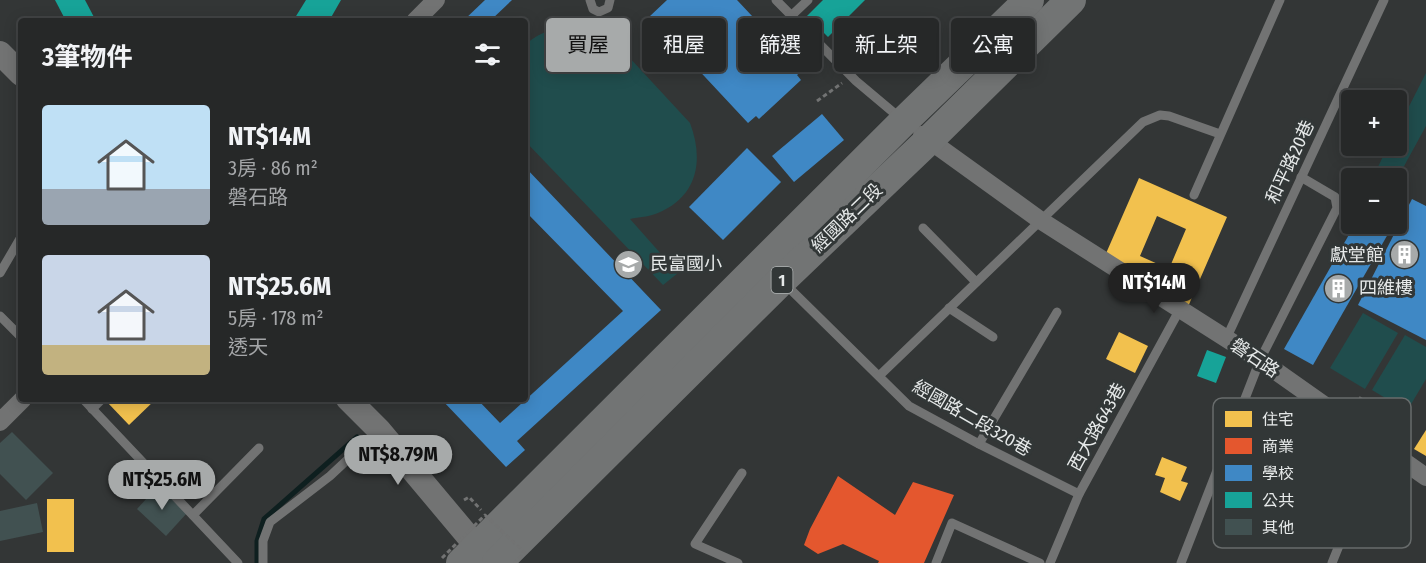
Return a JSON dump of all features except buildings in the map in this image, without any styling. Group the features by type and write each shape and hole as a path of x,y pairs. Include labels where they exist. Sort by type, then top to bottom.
{"main road":[{"name":"經國路二段","path":"474,559 904,121 1029,0"},
{"name":"經國路二段","path":"474,559 781,281 1071,0"}],"street":[{"path":"418,18 436,0"},
{"path":"0,53 18,71"},
{"name":"磐石路","path":"904,121 1040,220 1260,360 1314,398"},
{"path":"0,422 20,402"},
{"path":"351,402 379,430 474,559"},
{"name":"磐石路","path":"1411,466 1426,477"}],"lane":[{"path":"590,0 593,9 599,12 608,8 610,0"},
{"path":"776,0 851,76 904,121"},
{"path":"792,16 808,0"},
{"path":"1194,195 1280,0"},
{"name":"和平路20巷","path":"1226,339 1384,0"},
{"path":"879,376 1143,122 1160,115 1169,116 1220,134"},
{"path":"1245,398 1260,360 1337,208 1335,196 1301,177"},
{"path":"923,228 976,282"},
{"path":"0,273 18,242"},
{"name":"經國路二段320巷","path":"781,281 909,406 1079,494"},
{"path":"950,308 993,337"},
{"name":"西大路643巷","path":"1050,563 1079,494 1180,309"},
{"path":"979,444 1057,312"},
{"path":"0,316 18,334"},
{"path":"86,402 238,563"},
{"path":"92,409 99,402"},
{"path":"263,563 263,540 270,522 330,476 379,430"},
{"path":"193,514 259,448"},
{"path":"738,563 695,544 741,473"},
{"path":"1181,563 1213,481"},
{"path":"936,563 952,523 1040,563"},
{"path":"1332,563 1338,548"}],"path":[{"path":"816,101 851,76"},
{"path":"458,505 469,497 525,553 514,563"},
{"path":"474,559 485,515"}],"shaded area":[{"path":"546,32 546,72 630,72 630,58 690,123 697,150 697,163 689,187 671,206 655,214 630,219 678,273 663,285 528,144 528,42"},
{"path":"1426,73 1426,126 1403,168 1377,168 1383,156 1407,156 1407,110"},
{"path":"1363,313 1398,333 1365,389 1330,368"},
{"path":"1405,335 1426,347 1426,379 1411,404 1411,398 1385,398 1372,390"}],"waterway":[{"path":"257,563 257,541 264,519 357,437"}],"place":[{"name":"獻堂館","path":"1405,255"},
{"name":"民富國小","path":"629,264"},
{"name":"四維樓","path":"1338,288"}]}
